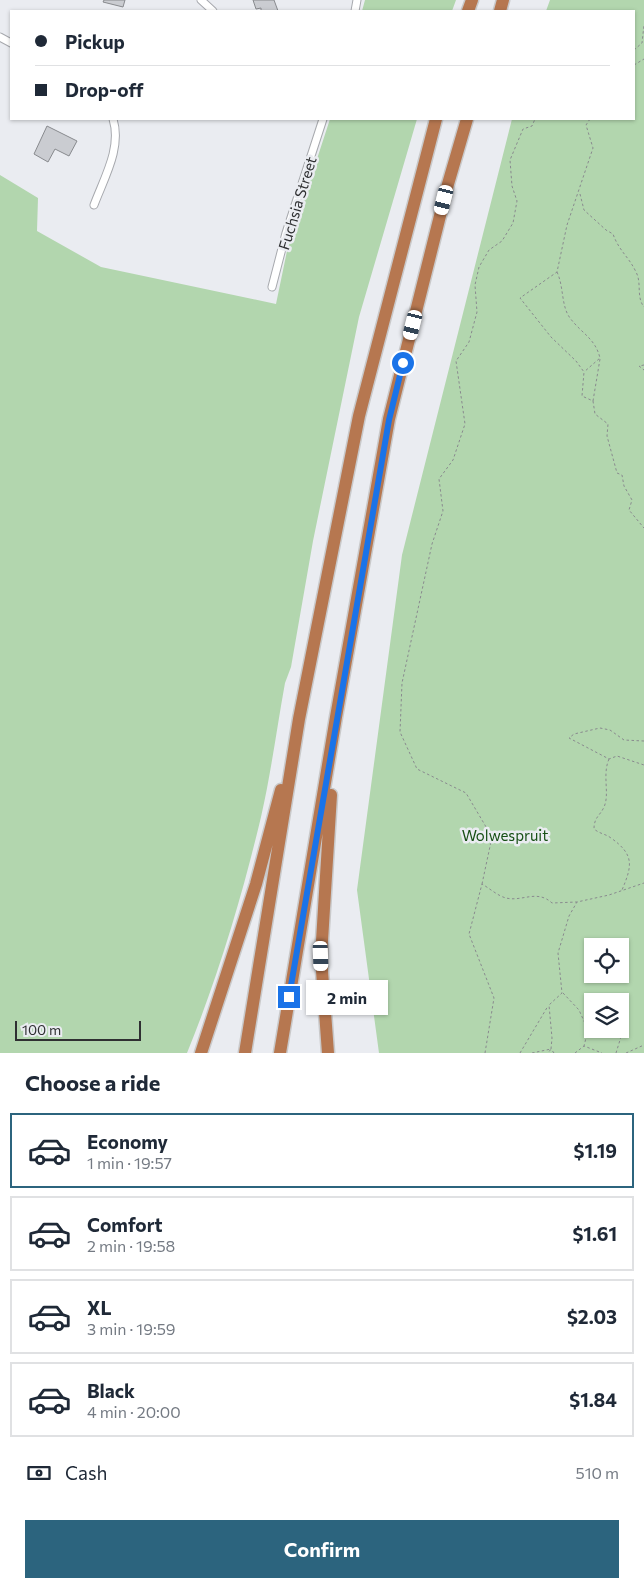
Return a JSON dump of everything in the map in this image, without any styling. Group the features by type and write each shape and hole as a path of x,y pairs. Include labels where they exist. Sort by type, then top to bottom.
{"highway":[{"path":"245,1053 299,719 359,416 436,120"},
{"path":"280,1053 336,717 389,420 448,184 467,120"},
{"path":"328,1053 321,956 336,717"},
{"path":"200,1053 256,884 299,719"}],"street":[{"path":"201,0 212,10"},
{"path":"94,205 116,145 116,128 113,120"},
{"name":"Fuchsia Street","path":"272,287 286,234 323,120"}],"path":[{"path":"635,49 642,43 644,25"},
{"path":"485,1053 494,998 469,934 492,837 466,793 417,769 400,732 402,683 432,544 443,511 439,479 452,460 465,424 456,361 469,342 477,312 475,285 478,267 489,250 502,241 513,224 517,201 512,186 510,160 523,129 532,126 535,120"},
{"path":"589,120 586,125 593,148 580,192 567,225 556,272 520,298 551,337 576,361 584,372 582,396 593,401"},
{"path":"580,192 584,210 606,230 614,234 618,248 637,273 640,302 644,307"},
{"path":"556,272 563,284 563,297 568,317 596,344 600,358 593,401 595,414 608,424 607,436 617,473 622,475 624,486 632,500 629,510 644,528"},
{"path":"584,372 600,358"},
{"path":"644,365 639,366 644,370"},
{"path":"644,742 624,740 610,730 600,728 574,734 569,738 609,758 617,756 644,765"},
{"path":"609,758 605,767 605,807 594,820 594,829 601,835 609,837 627,851 631,868 622,891"},
{"path":"482,884 507,898 527,896 547,898 552,904 577,902 622,891 644,883"},
{"path":"575,1053 584,1046 588,1030 579,1010 562,992 558,954 568,916 577,902"},
{"path":"520,1053 549,1005 562,992"},
{"path":"548,1053 551,1049 552,1038 549,1005"},
{"path":"616,1053 620,1038"},
{"path":"626,1053 644,1045"},
{"path":"584,1046 602,1053"},
{"path":"532,1053 551,1049"},
{"path":"551,1049 554,1053"}],"green space":[{"path":"365,0 456,0 452,10 362,10"},
{"name":"Wolwespruit","path":"550,0 644,0 644,1053 379,1053 357,890 402,555 512,120 635,120 635,10 546,10"},
{"path":"330,120 417,120 359,317 313,541 291,667 285,683 261,817 246,877 219,966 187,1053 0,1053 0,175 38,198 37,231 101,267 276,304 287,251"}],"building":[{"path":"104,0 125,0 123,7 103,2"},
{"path":"253,0 274,0 278,10 261,10 261,8 256,9"},
{"path":"47,126 77,141 69,156 55,149 48,162 34,154"}],"route":[{"path":"289,997 337,710 389,420 403,363"}]}
